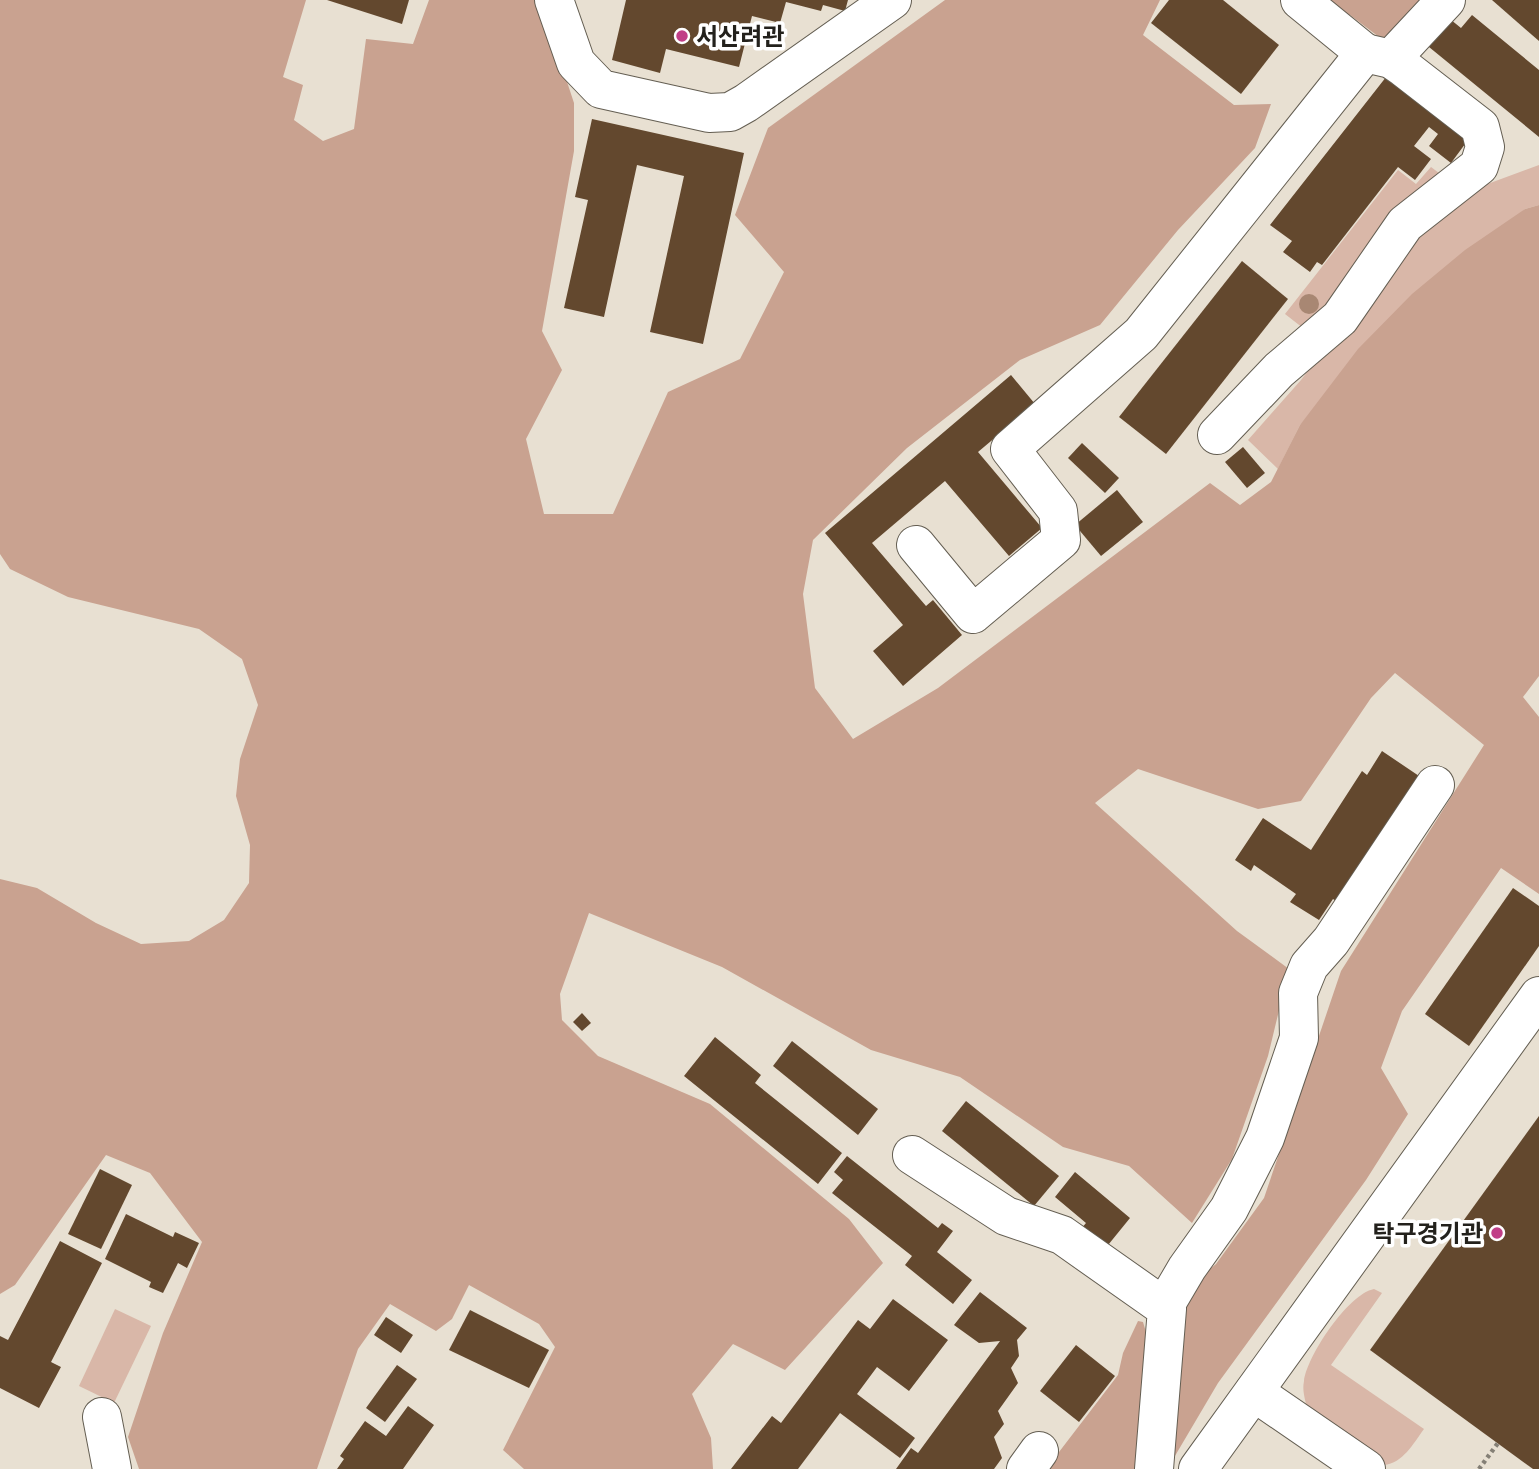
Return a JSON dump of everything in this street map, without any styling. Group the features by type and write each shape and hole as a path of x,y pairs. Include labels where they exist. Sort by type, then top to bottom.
{"lane":[{"path":"554,0 576,63 601,89 709,113 730,112 746,103 892,0"},
{"path":"1217,435 1279,370 1339,317 1405,224 1479,166 1485,147 1480,127 1300,0"},
{"path":"916,545 973,614 1062,540 1058,511 1010,449 1141,334 1378,56 1446,0"},
{"path":"1154,1469 1161,1404 1164,1307 1187,1268 1229,1209 1265,1138 1299,1038 1298,993 1310,966 1331,941 1435,785"},
{"path":"1198,1469 1539,996"},
{"path":"912,1155 1006,1216 1062,1235 1164,1307"},
{"path":"1254,1392 1366,1469"},
{"path":"102,1417 112,1469"}],"path":[{"path":"1479,1469 1498,1443"}],"shaded area":[{"path":"0,0 306,0 283,77 303,85 294,120 323,141 354,129 366,39 413,44 429,0 540,0 574,103 574,151 542,331 562,370 526,439 544,514 613,514 668,392 740,359 784,272 735,215 768,128 945,0 1160,0 1143,35 1234,105 1271,104 1255,148 1178,230 1100,325 1020,360 907,448 813,540 803,594 815,688 853,739 938,688 1210,483 1240,505 1271,482 1300,425 1358,349 1412,294 1465,250 1525,209 1539,205 1539,676 1523,697 1539,717 1539,894 1501,868 1402,1011 1381,1068 1408,1114 1366,1180 1218,1383 1172,1461 1180,1294 1216,1264 1264,1198 1341,971 1484,745 1395,673 1371,698 1301,801 1258,809 1138,769 1095,803 1237,931 1289,969 1268,1056 1232,1159 1192,1223 1129,1166 1063,1147 960,1077 871,1050 722,967 589,913 560,994 562,1020 598,1056 710,1104 849,1219 883,1263 785,1370 733,1344 692,1394 711,1438 713,1469 524,1469 503,1450 555,1347 539,1324 469,1285 452,1319 436,1331 390,1304 358,1349 317,1469 139,1469 128,1437 163,1333 202,1242 150,1173 106,1155 15,1285 0,1294 0,879 37,888 96,923 141,944 189,941 224,920 249,883 250,845 236,796 240,759 258,705 242,659 199,629 68,597 10,569 0,554"},
{"path":"1314,0 1429,0 1387,43 1350,15 1343,23"},
{"path":"1539,165 1539,205 1525,209 1300,425 1278,469 1248,440 1301,380 1398,252 1474,189"},
{"path":"1431,167 1443,176 1341,295 1303,328 1285,314 1398,170 1416,184"},
{"path":"1374,1289 1382,1293 1331,1365 1424,1429 1402,1457 1384,1465 1307,1408 1303,1388 1307,1370 1330,1328 1353,1302"},
{"path":"115,1309 151,1326 114,1403 79,1386"},
{"path":"1138,1321 1143,1322 1148,1339 1135,1469 1046,1469 1118,1375 1123,1353"}],"building":[{"path":"327,0 409,0 402,24"},
{"name":"서산려관","path":"626,0 848,0 845,11 823,5 821,11 786,2 780,23 752,16 739,67 666,49 660,73 612,60"},
{"path":"1169,0 1223,0 1279,45 1241,94 1151,23"},
{"path":"1492,0 1539,0 1539,41"},
{"path":"1440,11 1461,28 1472,15 1539,70 1539,137 1418,38"},
{"path":"1390,72 1471,136 1451,163 1429,146 1438,134 1429,127 1414,146 1431,159 1415,180 1398,167 1322,265 1317,262 1310,272 1283,252 1292,241 1270,225"},
{"path":"592,119 744,153 703,344 650,332 684,176 637,165 604,317 564,308 588,200 575,197"},
{"path":"1242,261 1288,299 1166,454 1119,417"},
{"path":"1011,375 1035,404 978,452 1042,528 1009,556 945,481 872,543 926,606 933,600 962,635 903,686 873,651 903,625 825,533"},
{"path":"1082,443 1119,478 1105,493 1068,458"},
{"path":"1243,447 1265,473 1247,488 1225,462"},
{"path":"1117,490 1143,522 1101,556 1075,525"},
{"path":"1382,751 1422,778 1339,903 1333,899 1319,920 1290,902 1296,894 1254,865 1251,871 1235,860 1263,818 1311,850 1362,771 1367,775"},
{"path":"1513,888 1539,906 1539,946 1469,1046 1425,1014"},
{"path":"582,1013 591,1023 582,1031 573,1022"},
{"path":"715,1037 761,1075 755,1083 842,1153 818,1184 684,1076"},
{"path":"792,1041 878,1109 858,1135 773,1066"},
{"path":"966,1101 1059,1176 1034,1206 942,1131"},
{"name":"탁구경기관","path":"1539,1116 1539,1469 1533,1469 1370,1350"},
{"path":"847,1156 938,1228 942,1223 953,1231 937,1252 972,1280 953,1304 905,1265 912,1256 832,1193 843,1180 834,1172"},
{"path":"100,1169 132,1185 101,1249 68,1234"},
{"path":"1075,1172 1130,1218 1104,1250 1080,1230 1086,1223 1055,1197"},
{"path":"126,1214 173,1237 175,1232 199,1243 187,1268 178,1263 163,1293 149,1287 151,1282 105,1259"},
{"path":"60,1241 102,1263 51,1362 61,1367 39,1408 0,1388 0,1336 8,1340"},
{"path":"980,1292 1027,1328 1017,1340 1019,1356 1011,1368 1018,1383 998,1411 1004,1424 994,1437 1002,1458 994,1469 896,1469 911,1448 918,1453 1000,1341 979,1343 954,1325"},
{"path":"893,1299 948,1340 909,1391 877,1367 857,1394 915,1438 900,1458 840,1413 798,1469 731,1469 772,1416 781,1423 858,1320 870,1329"},
{"path":"470,1310 549,1350 529,1388 449,1350"},
{"path":"386,1317 413,1335 401,1353 374,1335"},
{"path":"1076,1345 1115,1376 1079,1422 1040,1391"},
{"path":"397,1365 417,1379 385,1422 366,1408"},
{"path":"408,1406 434,1425 403,1469 337,1469 344,1459 340,1456 365,1421 386,1436"}],"place":[{"name":"서산려관","path":"682,36"},
{"name":"탁구경기관","path":"1497,1233"}]}
